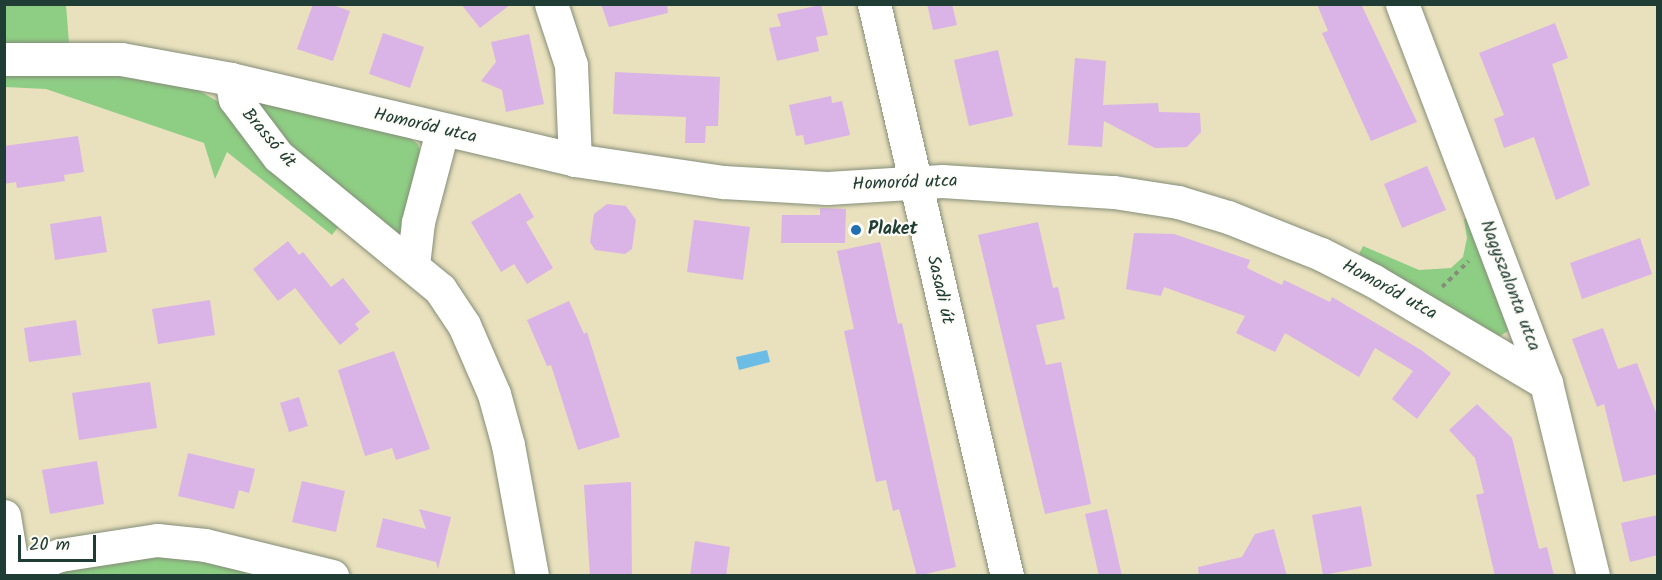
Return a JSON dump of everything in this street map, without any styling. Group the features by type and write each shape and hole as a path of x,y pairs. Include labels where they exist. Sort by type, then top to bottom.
{"street":[{"path":"551,4 571,65 575,160"},
{"name":"Sasadi út","path":"874,4 913,181 1007,576"},
{"name":"Nagyszalonta utca","path":"1402,4 1546,383 1593,576"},
{"path":"4,59 121,59 231,79"},
{"name":"Homoród utca","path":"231,79 442,131 575,160 771,187 827,188 913,181 1114,192 1178,202 1228,217 1321,254 1420,308 1546,383"},
{"name":"Brassó út","path":"231,79 235,99 278,156 440,289 464,325 494,394 508,445 532,576"},
{"path":"413,265 418,222 442,131"},
{"path":"4,516 9,573 102,546 157,540 205,545 260,567 332,576"}],"path":[{"path":"1420,308 1492,240"}],"green space":[{"path":"4,5 66,5 69,43 5,45"},
{"path":"60,66 198,90 222,104 342,222 332,235 227,152 215,179 204,143 46,89 5,87 5,69"},
{"path":"263,102 408,137 418,144 421,155 404,233 395,238 261,122 256,103"},
{"path":"1470,217 1510,315 1508,331 1500,336 1359,254 1363,246 1419,270 1451,268 1463,257 1467,238 1464,219"},
{"path":"158,553 193,555 244,570 246,575 47,576 104,559"}],"water":[{"path":"767,350 770,362 739,370 736,357"}],"building":[{"path":"313,4 330,4 350,11 333,61 297,49"},
{"path":"461,4 511,4 480,28"},
{"path":"601,4 667,4 668,13 609,27"},
{"path":"927,4 952,4 957,25 933,30"},
{"path":"1317,4 1361,4 1417,122 1371,141 1322,33 1328,31"},
{"path":"821,5 828,35 816,37 819,51 777,61 769,28 781,26 777,14"},
{"path":"1555,23 1568,58 1552,64 1590,185 1556,200 1534,137 1504,148 1494,119 1504,115 1479,53"},
{"path":"383,33 424,47 410,88 369,74"},
{"path":"529,34 544,104 506,112 502,90 481,81 496,62 491,42"},
{"path":"998,50 1013,116 969,126 954,60"},
{"path":"1075,58 1106,61 1103,105 1158,103 1159,112 1200,113 1201,132 1187,147 1155,148 1104,121 1102,147 1068,145"},
{"path":"615,72 720,77 718,126 706,126 705,143 685,143 686,117 613,114"},
{"path":"831,96 832,103 842,101 850,135 805,145 803,135 796,136 789,105"},
{"path":"78,136 84,172 64,175 65,181 17,188 16,182 4,184 4,146"},
{"path":"1427,166 1446,210 1402,228 1384,184"},
{"path":"520,193 534,217 526,222 553,268 527,284 514,264 501,272 471,222"},
{"path":"607,204 626,206 636,220 632,249 625,254 595,250 590,242 594,214"},
{"path":"820,208 846,209 845,243 781,243 782,215 820,215"},
{"path":"101,216 107,252 55,260 50,224"},
{"path":"694,220 750,227 743,280 687,272"},
{"path":"1038,222 1053,288 1058,287 1065,319 1036,325 1046,365 1061,362 1091,504 1045,514 978,235"},
{"path":"1134,233 1174,234 1250,260 1247,268 1282,285 1284,280 1330,302 1332,297 1421,350 1451,373 1417,419 1392,399 1413,371 1375,348 1359,377 1285,333 1275,352 1236,333 1245,316 1164,287 1161,296 1126,289"},
{"path":"1640,238 1652,274 1582,299 1570,263"},
{"path":"288,241 299,255 303,252 331,287 343,278 370,312 355,324 359,329 340,345 295,288 278,301 253,269"},
{"path":"880,242 898,324 902,323 956,567 917,576 899,509 893,511 886,480 876,482 844,331 854,329 837,251"},
{"path":"210,300 215,335 158,344 152,309"},
{"path":"569,301 584,334 587,332 620,437 578,450 551,365 547,366 527,320"},
{"path":"76,320 81,355 29,362 24,328"},
{"path":"1603,328 1618,369 1637,363 1658,418 1658,474 1623,482 1604,404 1597,407 1572,339"},
{"path":"394,351 430,449 396,460 392,448 365,456 338,370"},
{"path":"150,382 157,428 79,440 72,393"},
{"path":"299,397 308,426 289,432 280,403"},
{"path":"1477,404 1512,438 1539,549 1547,547 1554,576 1495,576 1476,495 1484,493 1475,458 1449,430"},
{"path":"188,453 255,469 249,493 239,490 234,509 178,496"},
{"path":"97,461 104,504 50,514 42,470"},
{"path":"302,481 345,491 336,532 292,522"},
{"path":"631,482 632,576 590,576 584,485"},
{"path":"1361,506 1372,566 1323,575 1312,515"},
{"path":"419,509 451,517 438,569 436,562 376,547 383,518 426,529"},
{"path":"1107,509 1122,576 1099,576 1085,514"},
{"path":"1658,515 1658,555 1630,562 1621,523"},
{"path":"1274,529 1287,576 1199,576 1198,567 1242,557 1255,534"},
{"path":"695,541 730,547 726,576 690,576"}],"place":[{"name":"Plaket","path":"856,230"}]}
